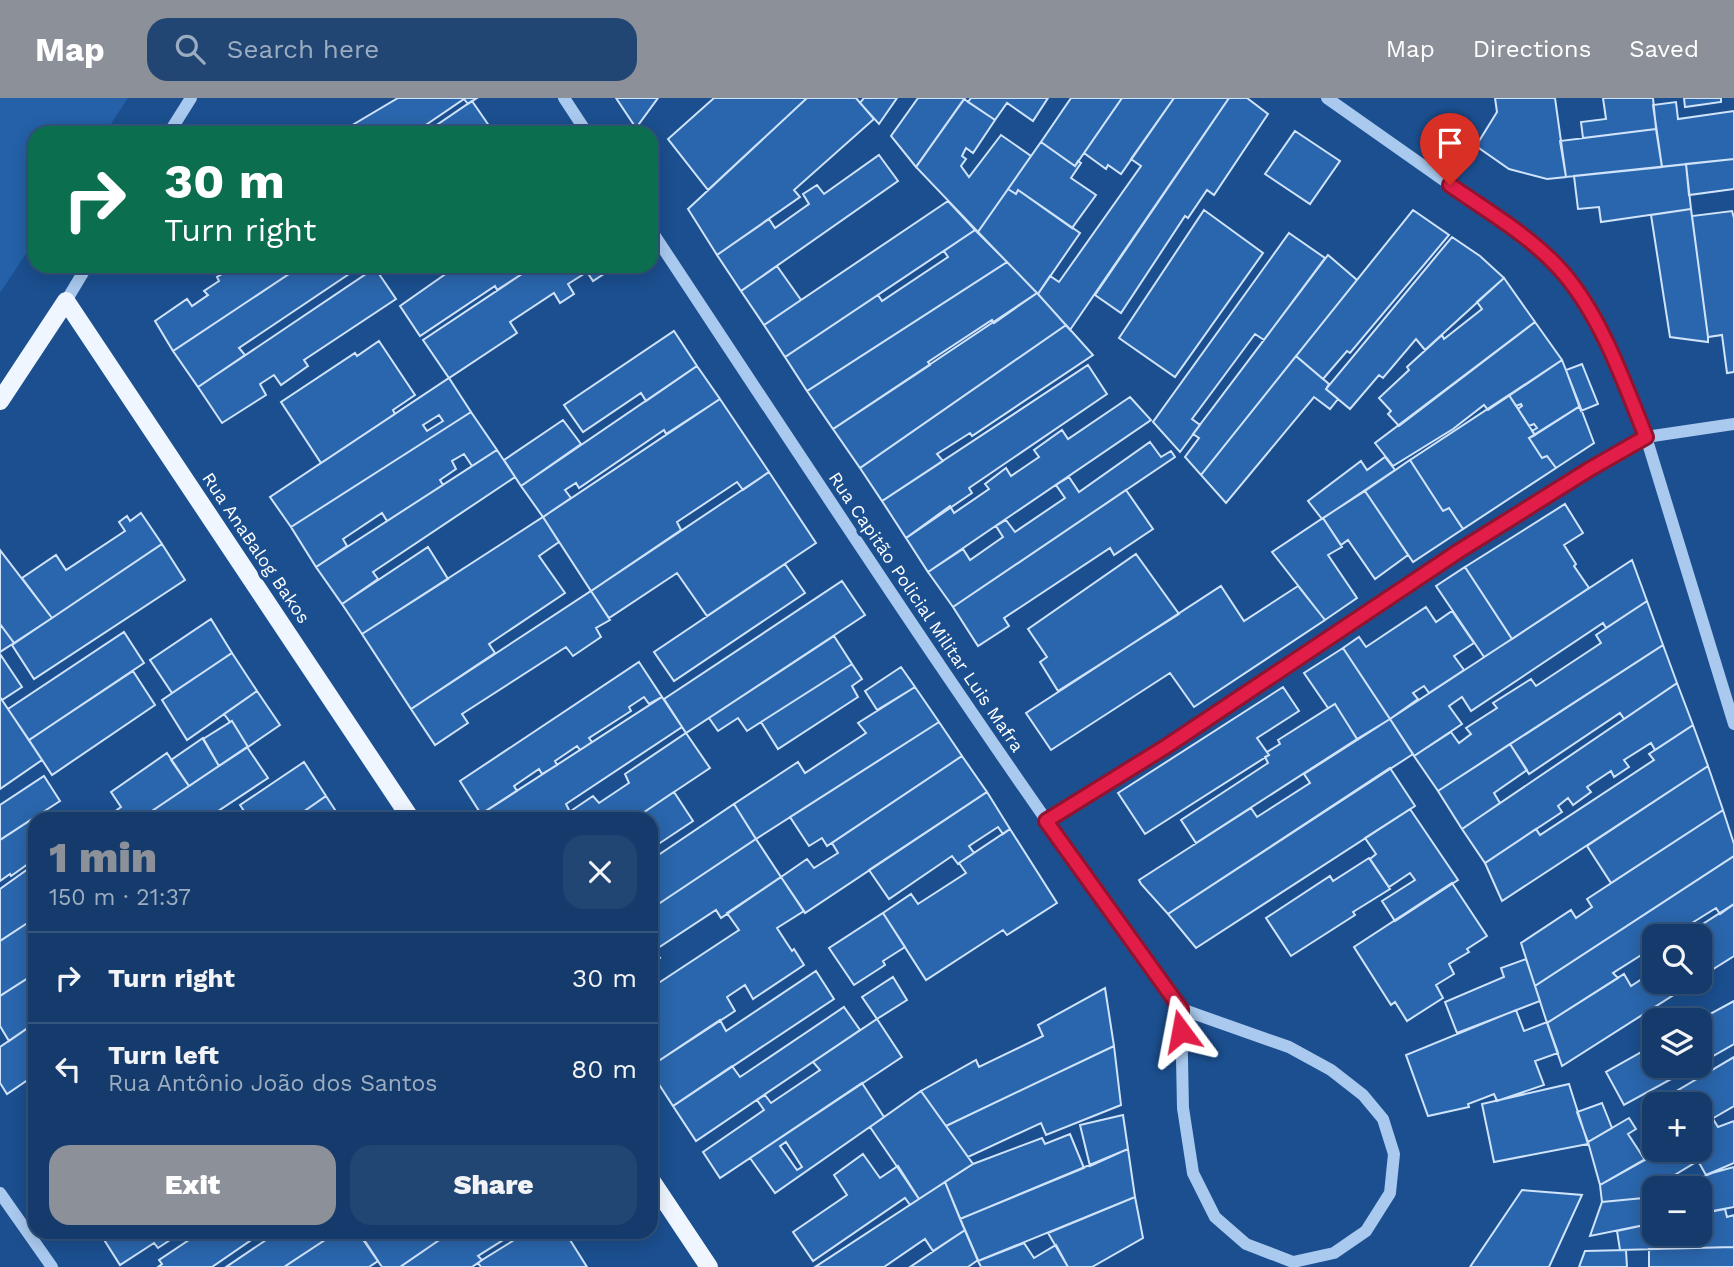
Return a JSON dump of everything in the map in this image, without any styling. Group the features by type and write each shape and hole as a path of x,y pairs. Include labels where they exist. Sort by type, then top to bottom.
{"main road":[{"path":"0,401 66,301"},
{"name":"Rua AnaBalog Bakos","path":"66,301 406,812"},
{"path":"658,1190 709,1267"}],"street":[{"path":"173,126 191,98"},
{"path":"564,98 582,126"},
{"path":"1327,98 1533,243 1559,268 1583,300 1615,360 1646,437 1734,724"},
{"name":"Rua Capitão Policial Militar Luis Mafra","path":"658,241 1046,821 1181,1009"},
{"path":"66,301 83,273"},
{"path":"1046,821 1167,746 1459,551 1590,469 1646,437 1734,424"},
{"path":"1181,1009 1289,1047 1331,1070 1363,1094 1383,1119 1394,1154 1390,1193 1366,1231 1334,1253 1293,1262 1246,1244 1215,1217 1194,1173 1183,1108 1181,1009"},
{"path":"0,1193 28,1233"},
{"path":"32,1239 52,1267"}],"shaded area":[{"path":"0,98 128,98 110,126 28,126 28,251 0,293"}],"building":[{"path":"398,98 477,98 468,104 464,99 424,126 351,126"},
{"path":"616,98 658,98 637,126 635,126"},
{"path":"714,98 807,98 708,190 668,139"},
{"path":"807,98 856,98 874,119 794,190 800,197 717,255 688,209"},
{"path":"864,98 897,98 879,124 860,103"},
{"path":"918,98 965,98 916,167 891,136"},
{"path":"971,98 1048,98 1033,121 1007,103 995,120 968,102"},
{"path":"1071,98 1122,98 1075,166 1041,142"},
{"path":"1122,98 1174,98 1121,174 1108,165 1106,169 1084,153"},
{"path":"1174,98 1229,98 1070,330 1038,294 1050,276 1059,282 1141,166 1131,159"},
{"path":"1229,98 1247,98 1268,114 1214,195 1207,190 1188,218 1185,216 1121,313 1095,295"},
{"path":"1495,98 1555,98 1566,177 1547,179 1509,169 1476,146 1497,112"},
{"path":"1603,98 1653,98 1656,129 1583,138 1581,122 1606,119"},
{"path":"1684,98 1721,98 1721,102 1685,107"},
{"path":"964,99 995,120 973,153 966,148 962,156 966,159 961,166 969,177 1001,135 1031,156 978,232 916,167"},
{"path":"472,101 489,126 435,126"},
{"path":"1676,102 1678,119 1734,111 1734,159 1662,167 1653,105"},
{"path":"1656,129 1662,167 1566,177 1560,141"},
{"path":"1295,131 1340,161 1310,204 1265,174"},
{"path":"1041,142 1075,166 1078,161 1081,163 1071,178 1096,195 1072,228 1018,190 1016,194 1008,189"},
{"path":"879,155 898,181 741,291 717,255 769,219 775,228 809,204 803,194 817,185 824,194"},
{"path":"1734,159 1734,189 1689,195 1686,164"},
{"path":"1686,164 1691,209 1601,222 1599,207 1578,209 1574,176"},
{"path":"1008,189 1016,194 1018,190 1080,233 1038,294 978,232"},
{"path":"948,201 975,230 785,357 764,325"},
{"path":"1691,209 1708,342 1670,337 1651,215"},
{"path":"1204,210 1263,253 1175,377 1119,338"},
{"path":"1413,210 1449,235 1350,353 1347,351 1323,379 1296,356"},
{"path":"1732,211 1734,372 1727,373 1722,335 1708,337 1692,216"},
{"path":"975,230 1007,262 807,391 785,357 878,295 882,301 948,257 944,251"},
{"path":"1289,233 1325,258 1264,340 1255,334 1192,419 1200,425 1180,452 1153,422"},
{"path":"1452,237 1480,256 1504,278 1425,350 1416,339 1383,378 1379,375 1350,409 1326,389"},
{"path":"1328,255 1357,280 1201,475 1185,457 1199,438 1193,434"},
{"path":"1007,262 1037,293 994,323 992,320 928,362 930,365 833,429 807,391"},
{"path":"777,266 801,300 764,325 741,291"},
{"path":"224,273 290,273 173,351 155,321 187,299 192,306 208,295 204,291 219,281 217,277"},
{"path":"290,273 351,273 239,348 245,355 198,387 173,351"},
{"path":"368,273 378,273 396,299 304,360 308,366 281,385 274,375 260,384 266,395 222,423 198,387"},
{"path":"447,273 523,273 497,290 495,286 420,336 400,306"},
{"path":"524,273 585,273 568,284 574,294 560,303 554,293 510,322 517,333 449,378 423,340"},
{"path":"588,273 605,273 593,281"},
{"path":"1504,278 1535,322 1399,426 1388,414 1391,411 1379,398 1409,370 1407,367 1442,335 1444,339 1482,309 1477,302"},
{"path":"1037,293 1066,325 860,468 833,429"},
{"path":"1535,322 1562,360 1488,410 1484,405 1453,429 1393,466 1375,443"},
{"path":"1066,325 1093,355 972,436 970,433 937,454 943,461 882,501 860,468"},
{"path":"674,331 697,366 646,401 641,393 583,432 564,405"},
{"path":"379,341 415,395 393,410 395,414 321,463 281,402 355,353 357,356"},
{"path":"1296,356 1329,384 1326,389 1338,399 1330,409 1314,397 1226,503 1201,475"},
{"path":"1562,360 1580,406 1535,435 1532,431 1537,428 1534,424 1529,426 1518,409 1521,404 1516,406 1509,395"},
{"path":"1582,364 1598,404 1581,411 1566,370"},
{"path":"1088,365 1107,394 969,488 972,493 906,538 882,501"},
{"path":"697,366 720,399 666,434 664,430 579,488 576,483 565,490 571,498 543,517 521,486"},
{"path":"449,378 471,412 291,527 270,497","holes":["439,415 443,421 427,431 423,425"]},
{"path":"1509,395 1535,435 1529,438 1542,458 1547,456 1556,468 1463,529 1449,508 1443,511 1410,460"},
{"path":"1130,397 1151,420 928,572 906,538 950,506 954,513 989,489 985,484 1006,468 1011,476 1039,457 1034,450 1062,430 1068,439"},
{"path":"720,399 769,472 743,490 737,482 677,522 681,530 591,591 543,517"},
{"path":"1580,406 1594,443 1556,468 1547,456 1542,458 1529,438"},
{"path":"471,412 497,450 472,466 464,454 452,461 456,469 440,480 443,485 387,521 382,513 343,539 347,546 316,567 291,527"},
{"path":"563,420 581,444 521,486 504,460"},
{"path":"1150,442 1161,457 1171,451 1175,457 953,607 928,572 963,549 970,560 1003,537 996,526 1006,520 1015,532 1065,498 1056,485 1069,477 1079,492"},
{"path":"497,450 515,477 373,572 378,579 342,604 316,567"},
{"path":"1385,457 1395,470 1322,519 1308,501 1361,461 1367,470"},
{"path":"1410,460 1443,511 1449,508 1463,529 1413,562 1365,491"},
{"path":"769,472 816,543 707,616 677,573 609,618 591,591"},
{"path":"1126,490 1153,529 1114,555 1110,548 1004,618 1009,626 978,646 953,607"},
{"path":"1365,491 1408,555 1375,579 1348,540 1341,545 1323,518"},
{"path":"1565,504 1583,533 1564,545 1589,588 1512,639 1465,567"},
{"path":"141,513 162,544 52,618 22,578 56,555 66,570 125,531 119,522 127,516 130,521"},
{"path":"543,517 559,542 539,556 565,593 489,644 495,653 411,709 362,634"},
{"path":"1323,518 1342,547 1328,555 1357,598 1325,620 1272,552"},
{"path":"162,544 185,580 34,679 12,645"},
{"path":"428,547 448,579 362,634 342,604"},
{"path":"0,550 52,618 14,643 0,624"},
{"path":"1136,554 1179,614 1058,691 1040,662 1047,657 1028,629"},
{"path":"1632,560 1647,601 1606,628 1603,623 1471,711 1462,697 1449,706 1462,724 1414,756 1390,719"},
{"path":"785,564 805,593 674,681 654,652"},
{"path":"1465,567 1512,639 1484,657 1436,586"},
{"path":"842,581 865,615 686,733 664,699"},
{"path":"1221,586 1244,621 1298,586 1325,620 1194,707 1170,673 1051,750 1026,713"},
{"path":"591,591 610,620 596,628 601,637 573,656 566,647 462,714 468,723 435,745 411,709"},
{"path":"1647,601 1663,645 1438,791 1414,756 1451,732 1459,743 1471,734 1466,728 1497,708 1493,703 1531,679 1536,686 1601,643 1596,635"},
{"path":"1426,607 1436,622 1452,611 1474,643 1454,656 1464,670 1429,693 1424,686 1413,693 1418,699 1390,719 1343,648 1359,637 1366,647"},
{"path":"211,619 232,653 172,693 150,660"},
{"path":"0,624 14,643 0,652"},
{"path":"124,632 144,663 29,740 8,709"},
{"path":"834,636 852,664 747,731 738,718 718,731 709,718"},
{"path":"1663,645 1677,683 1624,719 1620,713 1529,774 1510,744"},
{"path":"1343,648 1390,719 1357,739 1335,704 1328,708 1304,673"},
{"path":"232,653 257,691 187,740 162,700"},
{"path":"0,654 22,687 2,700 0,697"},
{"path":"639,662 662,697 649,704 644,697 629,707 631,711 589,738 592,742 580,750 577,746 555,761 557,765 542,774 539,769 514,786 517,791 484,812 480,812 460,781"},
{"path":"852,664 862,679 852,686 858,697 778,749 761,722"},
{"path":"901,667 915,687 877,710 865,691"},
{"path":"133,671 155,705 52,775 29,740"},
{"path":"1677,683 1693,725 1655,750 1651,743 1624,760 1629,767 1614,777 1611,771 1587,787 1591,792 1573,805 1568,798 1558,806 1562,812 1485,863 1462,829"},
{"path":"915,687 939,722 756,839 734,804 798,762 805,773 866,733 858,723"},
{"path":"1283,687 1299,711 1257,738 1269,755 1145,834 1118,793"},
{"path":"257,691 280,725 248,747 232,721 224,714"},
{"path":"0,697 42,760 0,789"},
{"path":"662,697 682,727 566,804 570,812 484,812"},
{"path":"1335,704 1357,739 1196,843 1181,820 1268,763 1265,757 1269,755 1267,752 1280,744 1278,740"},
{"path":"1390,719 1413,754 1168,914 1141,884 1139,880 1251,808 1257,817 1310,783 1304,774"},
{"path":"232,721 248,747 219,766 203,739"},
{"path":"939,722 962,756 827,846 822,838 809,846 790,817"},
{"path":"1693,725 1708,766 1502,901 1485,863 1536,829 1540,835 1654,760 1649,754"},
{"path":"686,733 710,768 644,812 569,812 593,796 599,803 629,783 625,774"},
{"path":"203,738 219,766 189,786 171,760"},
{"path":"1510,744 1527,770 1494,793 1500,803 1462,829 1438,791"},
{"path":"247,747 268,778 217,812 150,812"},
{"path":"167,753 189,786 150,812 114,812 121,807 111,792"},
{"path":"962,756 987,792 805,913 781,877 807,859 814,868 838,853 832,843"},
{"path":"304,762 326,796 303,812 245,812 240,805"},
{"path":"1708,766 1723,810 1611,883 1587,846"},
{"path":"1390,768 1415,806 1196,948 1168,914"},
{"path":"44,776 60,801 43,812 28,812 28,822 0,840 0,805"},
{"path":"674,792 693,821 658,844 658,812 644,812"},
{"path":"987,792 1010,829 1003,834 998,827 969,846 974,853 958,864 952,856 889,899 869,870"},
{"path":"326,796 336,812 303,812"},
{"path":"734,804 756,839 658,904 658,855"},
{"path":"1410,809 1458,880 1395,921 1382,901 1415,880 1410,873 1389,887 1370,859 1376,854 1365,838"},
{"path":"1723,810 1734,844 1734,856 1535,986 1521,943 1571,910 1576,918 1592,907 1587,899"},
{"path":"28,822 28,864 0,881 0,840"},
{"path":"1010,829 1057,903 1007,935 1003,930 926,980 883,913 911,894 918,904 966,873 959,863"},
{"path":"756,839 781,877 721,918 716,910 658,948 658,904"},
{"path":"1734,856 1734,904 1720,914 1716,908 1690,924 1642,924 1642,955 1613,973 1618,978 1547,1023 1535,986"},
{"path":"1369,858 1390,889 1291,956 1266,918 1330,876 1333,881"},
{"path":"28,869 28,923 0,941 0,889"},
{"path":"781,877 804,911 777,928 804,965 753,999 745,985 727,997 735,1011 658,1061 658,983 739,930 727,913"},
{"path":"1452,883 1487,936 1467,949 1469,952 1449,964 1454,974 1436,985 1443,998 1407,1021 1395,1002 1391,1005 1354,947"},
{"path":"1734,904 1734,956 1712,970 1712,924 1703,924"},
{"path":"883,913 905,947 883,961 885,965 854,985 829,948"},
{"path":"28,923 28,978 0,996 0,941"},
{"path":"1526,959 1540,1001 1457,1033 1445,1002 1504,977 1501,968"},
{"path":"816,971 834,999 673,1106 658,1083 658,1061 720,1020 726,1031"},
{"path":"1624,974 1631,986 1642,979 1642,994 1675,994 1653,1008 1642,1008 1642,1015 1562,1066 1547,1023"},
{"path":"893,977 907,1000 877,1019 862,997"},
{"path":"28,978 28,1028 9,1041 0,1026 0,996"},
{"path":"1105,988 1114,1046 946,1126 921,1091 976,1060 979,1067 1043,1036 1038,1025"},
{"path":"1734,1001 1734,1044 1712,1057 1712,1013"},
{"path":"844,1007 860,1030 696,1141 673,1106 732,1066 740,1077"},
{"path":"1516,1010 1524,1031 1547,1022 1558,1053 1535,1061 1544,1085 1497,1101 1494,1094 1468,1104 1469,1107 1428,1116 1406,1055"},
{"path":"877,1019 902,1057 720,1178 703,1152 764,1110 757,1100 765,1095 771,1103 820,1070 813,1062"},
{"path":"28,1028 28,1080 7,1094 0,1083 0,1047"},
{"path":"1114,1046 1121,1105 1046,1135 1041,1123 968,1157 946,1126"},
{"path":"1642,1052 1642,1078 1673,1078 1648,1092 1642,1092 1642,1095 1624,1105 1606,1072"},
{"path":"1734,1057 1734,1106 1712,1119 1712,1092 1675,1092 1698,1078 1712,1078 1712,1070"},
{"path":"862,1083 884,1117 775,1193 750,1158","holes":["786,1142 802,1167 797,1170 780,1146"]},
{"path":"1569,1084 1588,1144 1494,1162 1482,1104"},
{"path":"921,1091 973,1164 919,1199 870,1127"},
{"path":"1602,1103 1612,1128 1588,1142 1577,1112"},
{"path":"1123,1115 1128,1149 1090,1166 1080,1125"},
{"path":"1629,1118 1636,1129 1628,1134 1642,1155 1642,1162 1600,1185 1588,1142"},
{"path":"1712,1120 1718,1127 1734,1121 1734,1163 1706,1175 1699,1162 1712,1162"},
{"path":"1070,1134 1084,1168 960,1219 945,1182 973,1164 1042,1138 1045,1144"},
{"path":"1128,1149 1135,1197 978,1261 960,1219"},
{"path":"863,1154 880,1178 898,1166 919,1199 910,1205 905,1198 813,1261 793,1232 847,1195 834,1175"},
{"path":"1642,1161 1696,1162 1673,1176 1642,1176 1642,1198 1602,1202 1600,1185"},
{"path":"1734,1167 1734,1207 1712,1211 1712,1176 1705,1176"},
{"path":"945,1182 965,1230 933,1251 925,1239 884,1267 815,1267"},
{"path":"1522,1190 1582,1195 1549,1267 1470,1267"},
{"path":"1135,1197 1143,1238 1092,1267 1068,1267 1048,1233"},
{"path":"1642,1198 1642,1225 1590,1236 1602,1202"},
{"path":"1725,1209 1727,1217 1734,1215 1734,1247 1620,1250 1617,1231 1642,1226 1642,1246 1712,1246 1712,1212"},
{"path":"965,1230 978,1260 968,1267 910,1267"},
{"path":"104,1239 172,1239 158,1248 154,1243 120,1265"},
{"path":"190,1239 253,1239 212,1267 158,1267 162,1264 159,1260"},
{"path":"268,1239 326,1239 284,1267 226,1267"},
{"path":"326,1239 364,1239 378,1261 369,1267 284,1267"},
{"path":"441,1239 400,1267 382,1267 364,1241"},
{"path":"441,1239 505,1239 478,1256 482,1260 472,1267 400,1267"},
{"path":"516,1239 569,1239 587,1267 481,1267 478,1263"},
{"path":"1024,1243 1034,1258 1056,1245 1068,1267 981,1267 978,1261"},
{"path":"1734,1247 1734,1267 1649,1267 1649,1249"},
{"path":"1626,1250 1627,1267 1579,1267 1585,1251"}],"route":[{"path":"1181,1031 1181,1009 1046,821 1167,746 1459,551 1646,437 1615,360 1583,300 1559,268 1533,243 1450,185"}]}
